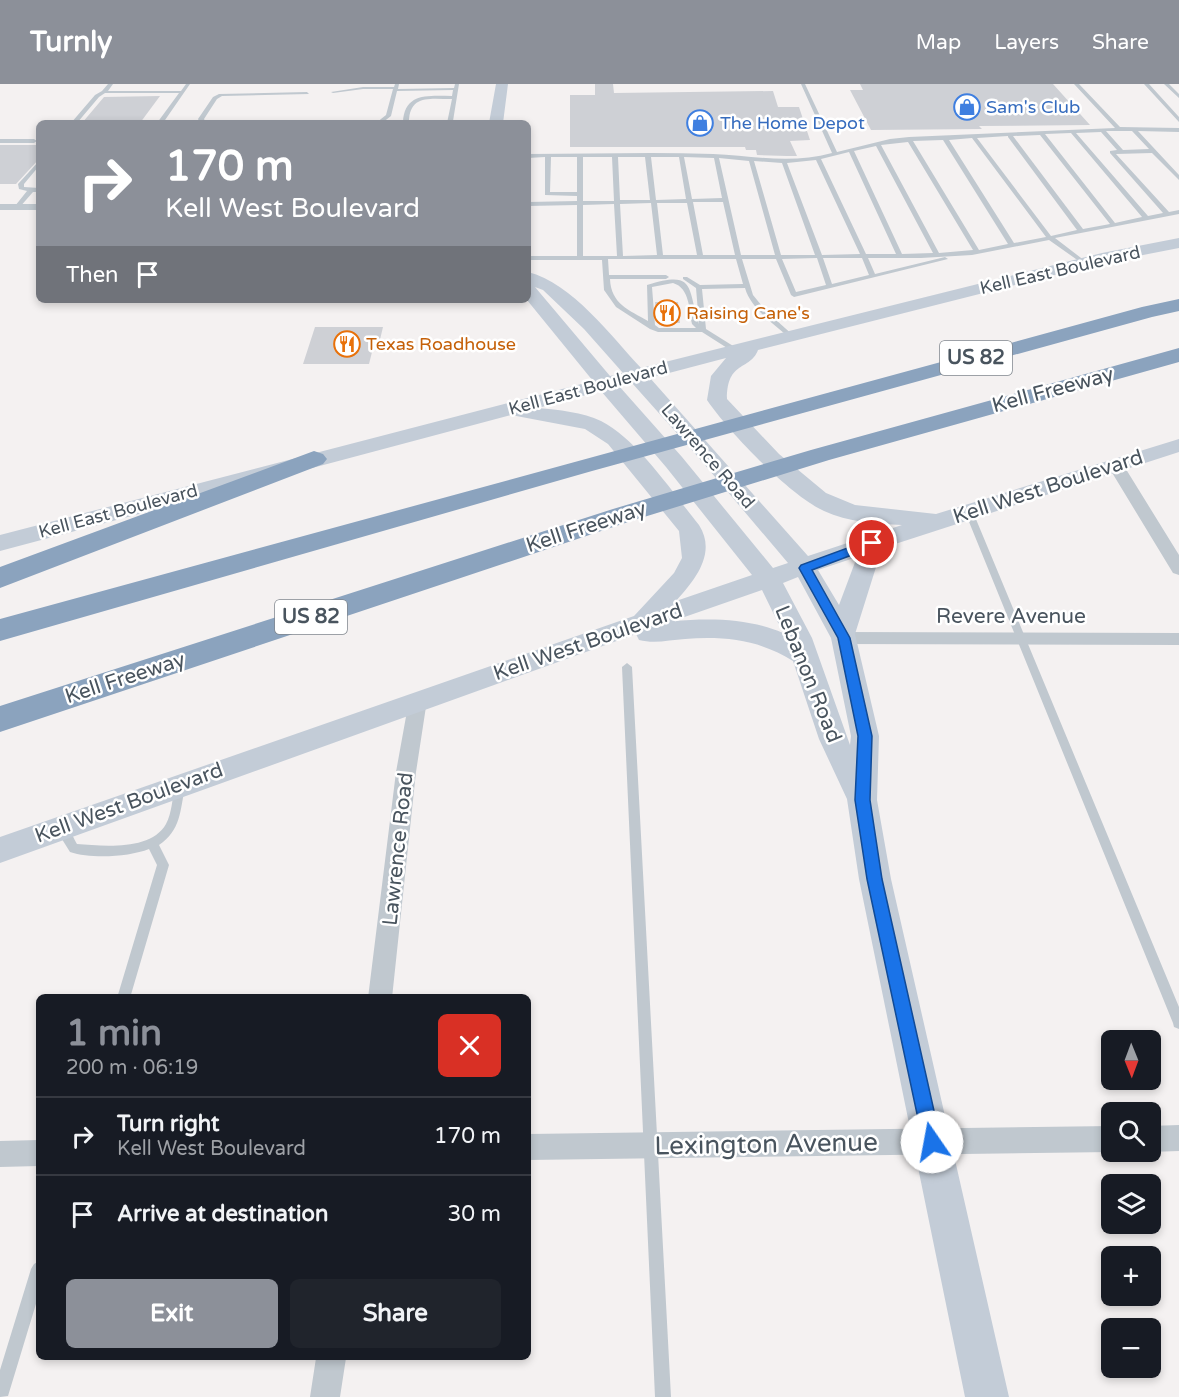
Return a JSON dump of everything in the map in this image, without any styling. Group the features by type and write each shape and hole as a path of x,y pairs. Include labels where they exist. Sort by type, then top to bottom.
{"highway":[{"path":"1149,311 1179,298"},
{"name":"US 82","path":"0,630 584,466 1149,311 1179,305"},
{"name":"Kell Freeway","path":"0,719 622,515 820,454 1179,355"},
{"path":"1141,366 1179,360"},
{"path":"0,578 314,459"}],"main road":[{"path":"496,120 502,84"},
{"name":"Kell East Boulevard","path":"0,543 636,375 1083,262 1179,243"},
{"name":"Lawrence Road","path":"531,278 549,286 610,346 707,453 805,568"},
{"name":"Lawrence Road","path":"531,293 674,462 769,580"},
{"path":"530,403 543,397 570,372 577,360 571,342"},
{"path":"610,346 660,358 704,358"},
{"path":"745,349 726,367 717,382 717,400 808,494 834,507 873,516 944,520"},
{"path":"503,410 559,416 592,424 616,439 692,530 694,558 682,578 641,624"},
{"name":"Kell West Boulevard","path":"0,850 418,700 880,541 1179,446"},
{"path":"843,636 865,564 880,541"},
{"name":"Lebanon Road","path":"805,568 843,636 865,736 862,800 874,879 987,1397"},
{"name":"Lebanon Road","path":"769,580 799,638 833,738 862,800"},
{"path":"601,638 720,627 769,636 791,645 804,655"}],"street":[{"path":"0,207 36,207"},
{"path":"1116,466 1179,569"},
{"name":"Revere Avenue","path":"843,636 1179,639"},
{"name":"Lawrence Road","path":"380,994 406,772 418,700"},
{"path":"1161,1139 1179,1138"},
{"name":"Lexington Avenue","path":"531,1147 1101,1139"},
{"path":"0,1154 36,1153"},
{"path":"326,1397 331,1360"}],"lane":[{"path":"77,120 97,96 111,84"},
{"path":"162,120 188,84"},
{"path":"293,92 297,84"},
{"path":"803,84 835,154"},
{"path":"1076,84 1119,129"},
{"path":"1146,84 1179,120"},
{"path":"1166,84 1179,97"},
{"path":"333,92 369,86 456,87 450,120"},
{"path":"383,120 388,116 396,87"},
{"path":"104,92 182,92"},
{"path":"202,120 215,98 221,95 307,93"},
{"path":"407,120 413,100 454,98"},
{"path":"531,156 716,156 752,161 784,162 819,160 835,154 909,139 1010,136 1119,129 1179,130"},
{"path":"1133,129 1179,178"},
{"path":"1102,130 1121,151"},
{"path":"1072,132 1146,218"},
{"path":"1041,134 1113,224"},
{"path":"1010,136 1081,231"},
{"path":"974,137 1049,237 1083,262"},
{"path":"945,138 1012,245"},
{"path":"909,139 977,252"},
{"path":"0,141 34,141"},
{"path":"878,144 937,255"},
{"path":"851,151 900,256"},
{"path":"1153,151 1112,152 1167,214"},
{"path":"580,155 580,258"},
{"path":"615,155 620,258"},
{"path":"548,156 547,194 581,194"},
{"path":"648,156 660,257"},
{"path":"681,156 700,257"},
{"path":"716,156 738,256 750,295 764,312 792,337"},
{"path":"819,160 873,276"},
{"path":"752,161 778,256 794,295 977,252 1179,212"},
{"path":"784,162 830,285"},
{"path":"36,166 21,184 21,188 36,190"},
{"path":"17,207 31,190"},
{"path":"531,204 726,200"},
{"path":"531,258 900,256 977,252"},
{"path":"605,258 607,290 618,306 658,330 703,330"},
{"path":"606,277 680,277 699,287 747,286"},
{"path":"652,327 649,286 673,282 688,288 695,324 745,349"},
{"path":"699,287 703,330"},
{"path":"969,512 1179,1023"},
{"path":"627,667 663,1397"},
{"path":"61,828 75,849 111,851 153,845 172,825 180,785"},
{"path":"124,994 163,865 153,845"},
{"path":"0,1396 36,1279"}],"building":[{"name":"The Home Depot","path":"595,84 613,84 614,93 773,91 778,107 799,107 810,140 790,141 797,156 757,155 756,150 746,150 745,147 570,147 570,95 595,95"},
{"name":"Sam's Club","path":"860,84 1053,84 1090,125 871,130 850,90 863,90"},
{"path":"160,96 142,120 85,120 104,97"},
{"path":"0,145 36,145 36,162 16,184 0,184"},
{"name":"Raising Cane's","path":"655,302 678,302 680,323 657,323"},
{"name":"Texas Roadhouse","path":"315,327 383,327 378,348 373,348 369,364 303,364"}],"place":[{"name":"Sam's Club","path":"967,107"},
{"name":"The Home Depot","path":"700,123"},
{"name":"Raising Cane's","path":"667,313"},
{"name":"Texas Roadhouse","path":"347,344"}],"route":[{"path":"872,543 805,568 844,638 865,736 862,800 874,879 932,1142"}]}
